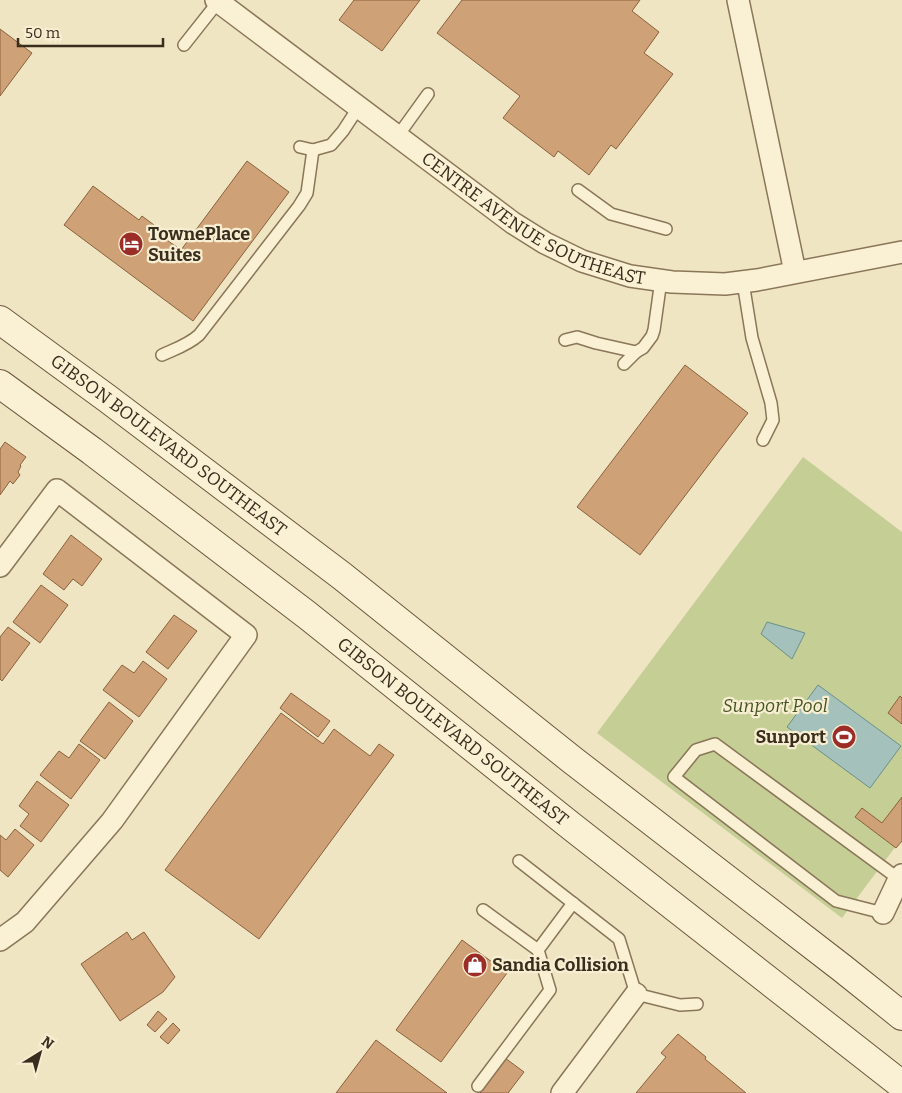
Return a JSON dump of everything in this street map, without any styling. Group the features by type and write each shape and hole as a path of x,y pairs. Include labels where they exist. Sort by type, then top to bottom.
{"main road":[{"name":"GIBSON BOULEVARD SOUTHEAST","path":"0,320 108,398 334,570 571,760 902,1016"},
{"name":"GIBSON BOULEVARD SOUTHEAST","path":"0,384 92,451 307,615 571,826 902,1085"}],"street":[{"path":"738,0 795,272"},
{"name":"CENTRE AVENUE SOUTHEAST","path":"217,1 513,223 545,243 582,262 630,276 672,282 725,284 902,252"},
{"path":"0,566 56,490 246,634 112,820 25,922 0,940"},
{"path":"883,913 901,877"},
{"path":"562,1093 636,994"}],"lane":[{"path":"184,45 217,1"},
{"path":"397,137 428,94"},
{"path":"300,146 313,150 331,144 343,131 358,108"},
{"path":"162,354 193,341 199,335 299,206 307,193 313,150"},
{"path":"578,190 611,214 666,229"},
{"path":"624,364 643,348 652,336 660,280"},
{"path":"743,282 752,338 771,403 773,420 763,440"},
{"path":"565,340 577,337 636,352"},
{"path":"883,913 836,901 674,777 696,750 715,744 901,877"},
{"path":"519,861 619,939 636,994 680,1005 697,1004"},
{"path":"538,950 573,904"},
{"path":"478,1086 550,990 538,950 483,910"}],"green space":[{"name":"Sunport Pool","path":"803,457 902,532 902,838 842,918 597,733"}],"water":[{"path":"767,622 805,633 792,659 761,634"},
{"name":"Sunport","path":"818,685 901,746 870,788 787,727"}],"building":[{"path":"354,0 420,0 382,51 339,20"},
{"path":"462,0 640,0 632,11 659,32 644,53 673,74 616,149 611,145 589,175 558,151 554,157 503,118 520,96 437,33"},
{"path":"0,29 32,53 0,96"},
{"name":"TownePlace Suites","path":"247,161 289,192 193,321 64,225 93,186 139,220 142,216 166,234 164,238 181,250"},
{"path":"685,365 748,413 640,555 577,507"},
{"path":"5,442 26,457 20,465 18,472 20,475 13,484 10,481 0,495 0,449"},
{"path":"71,535 102,559 82,586 73,579 64,590 43,574"},
{"path":"41,585 68,605 40,643 13,622"},
{"path":"174,615 197,631 168,669 146,652"},
{"path":"8,627 30,643 2,681 0,679 0,637"},
{"path":"143,661 167,679 139,717 103,690 122,665 134,673"},
{"path":"291,693 330,721 318,737 280,708"},
{"path":"900,696 902,698 902,724 888,713"},
{"path":"109,702 133,721 105,759 80,741"},
{"path":"281,713 323,744 334,729 370,756 379,744 394,755 259,939 165,870"},
{"path":"79,744 100,760 71,799 40,775 59,751 69,758"},
{"path":"37,781 69,805 41,842 20,826 29,814 19,806"},
{"path":"902,797 902,841 896,848 855,817 862,808 882,823"},
{"path":"15,829 34,845 8,877 0,870 0,835 6,840"},
{"path":"127,932 132,940 144,932 175,977 163,992 120,1021 81,964"},
{"path":"462,940 507,973 441,1062 396,1030"},
{"path":"158,1011 167,1019 155,1032 147,1025"},
{"path":"173,1023 180,1030 168,1044 160,1037"},
{"path":"678,1034 746,1093 636,1093 666,1057 661,1053"},
{"path":"376,1040 447,1093 336,1093"},
{"path":"505,1058 524,1072 508,1093 480,1093"}],"place":[{"name":"TownePlace Suites","path":"131,244"},
{"name":"Sunport","path":"844,737"},
{"name":"Sandia Collision","path":"475,965"}]}
